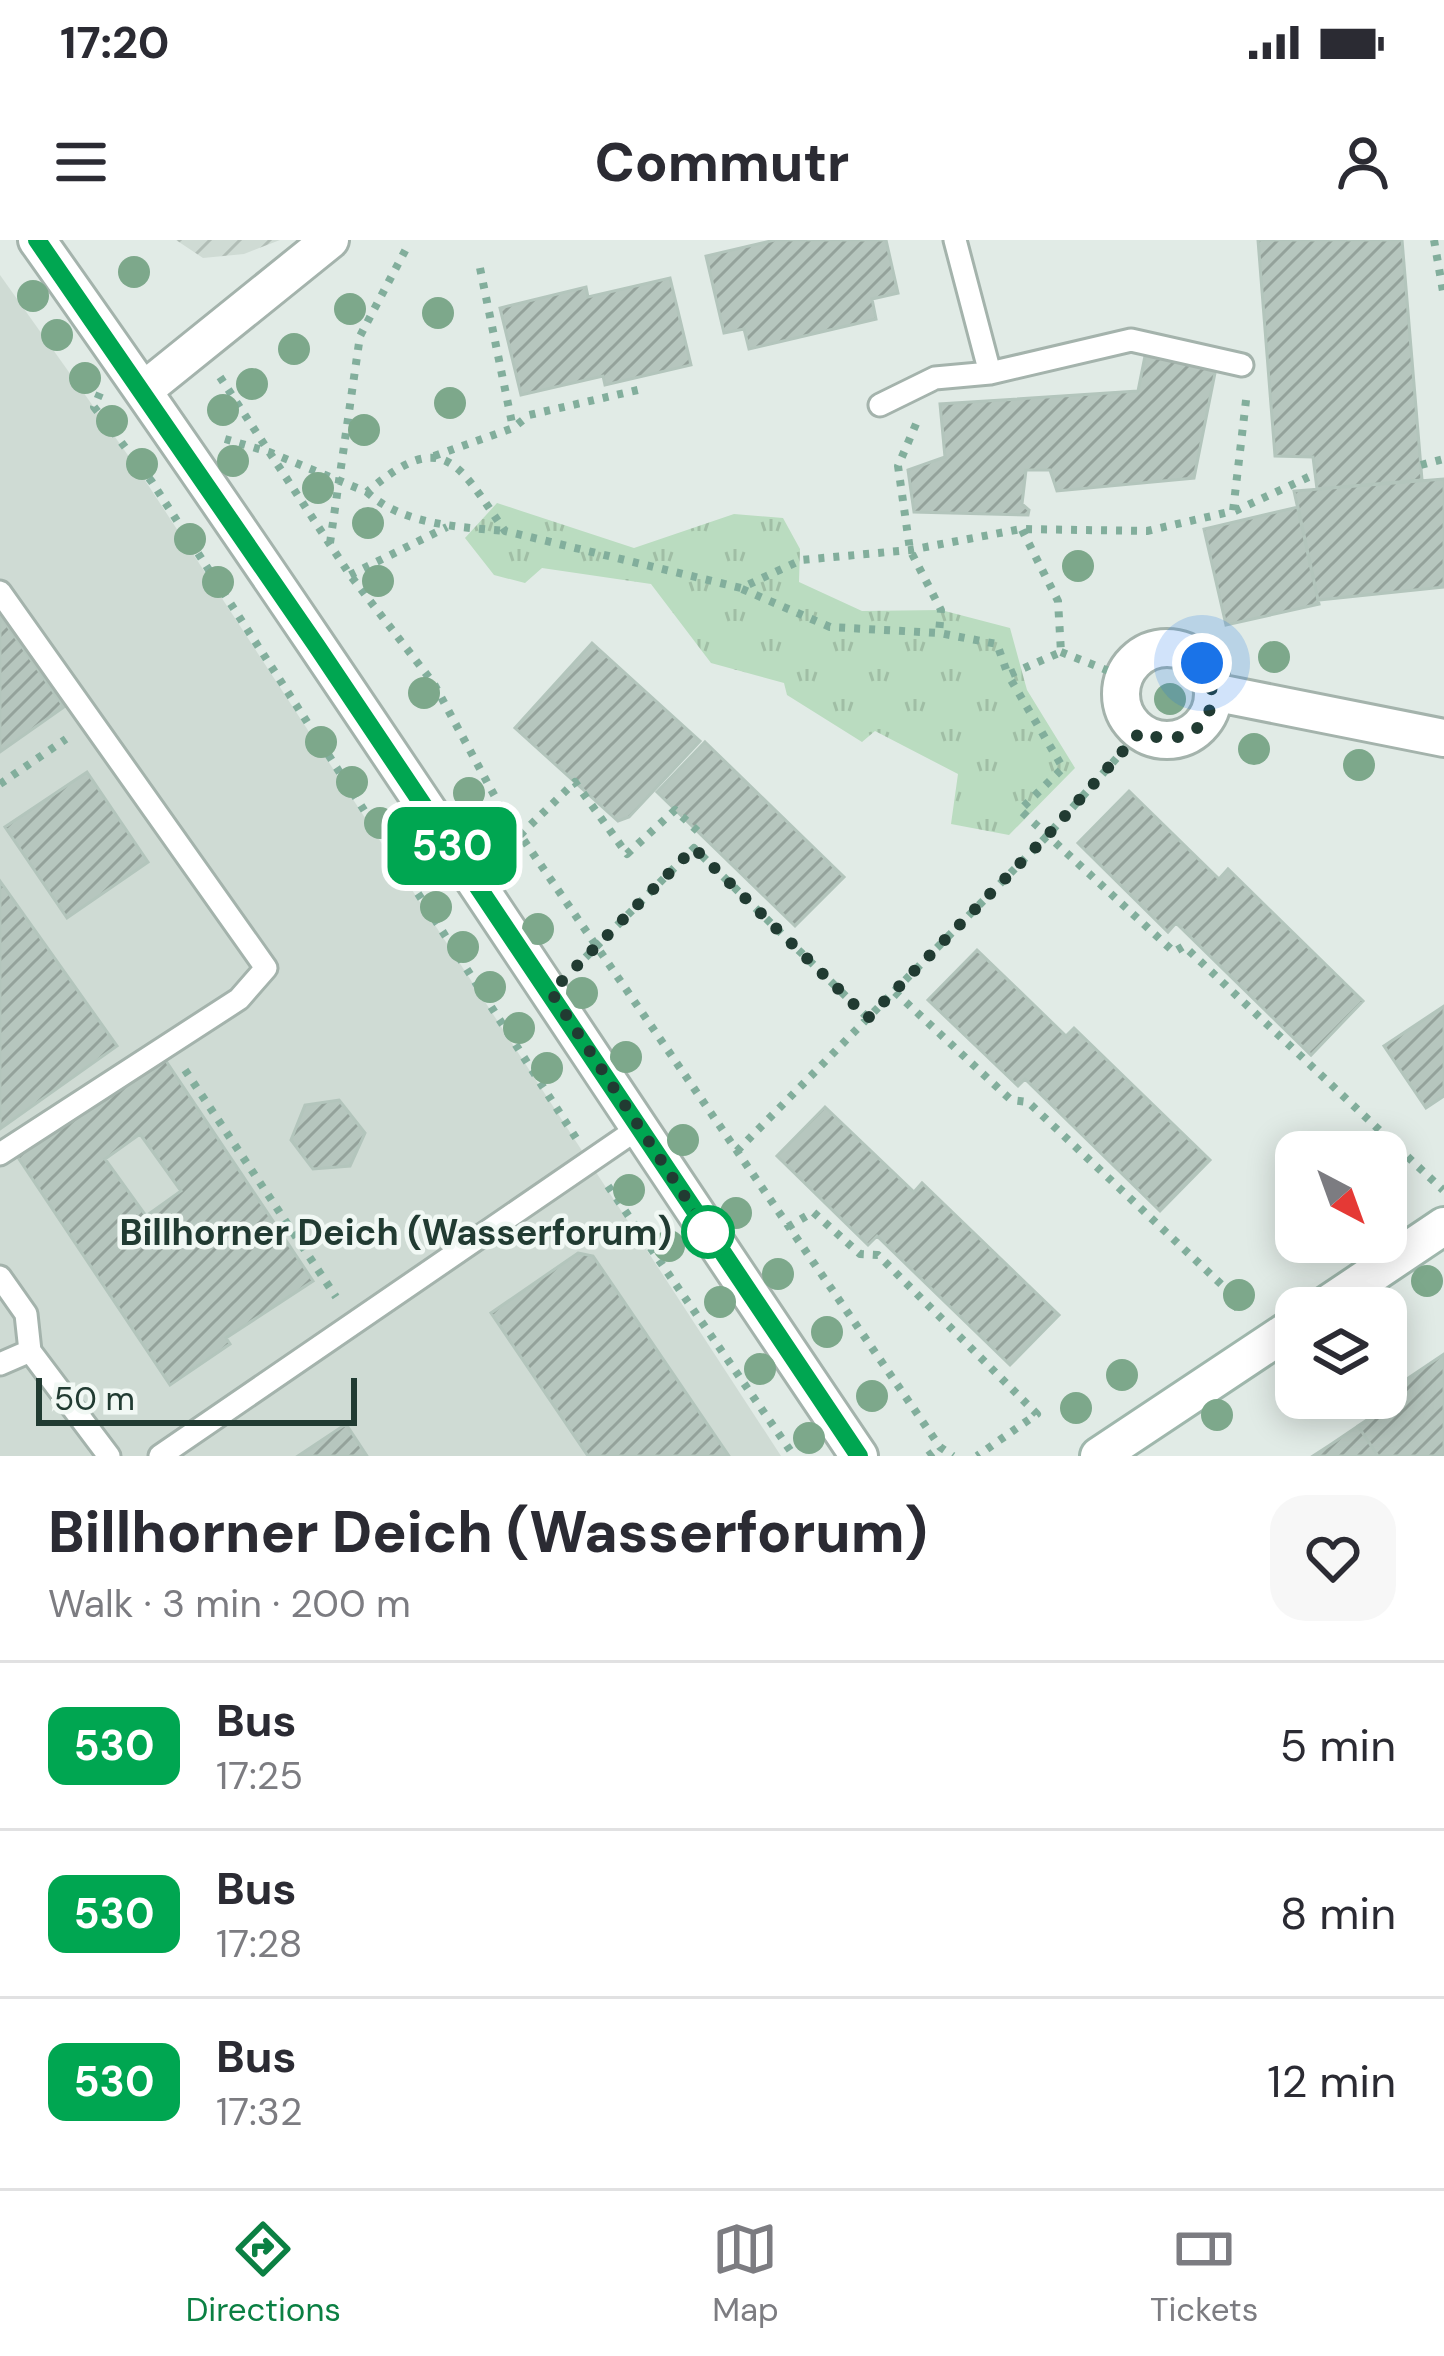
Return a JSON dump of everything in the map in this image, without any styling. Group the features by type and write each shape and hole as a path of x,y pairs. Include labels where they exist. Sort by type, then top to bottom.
{"street":[{"path":"37,240 551,992 860,1456"},
{"path":"144,391 330,240"},
{"path":"1174,649 1202,663 1213,692 1211,709 1190,735 1174,740 1140,732 1123,708 1124,677 1144,654 1174,649"},
{"path":"1213,692 1444,738"},
{"path":"1353,1287 1444,1226"},
{"path":"1099,1456 1275,1339"}],"lane":[{"path":"955,240 990,373"},
{"path":"880,405 935,378 990,373 1131,340 1242,364"},
{"path":"0,592 266,968 239,999 0,1154"},
{"path":"160,1456 640,1127"},
{"path":"0,1277 26,1314 30,1351 110,1456"},
{"path":"0,1364 30,1351"}],"path":[{"path":"1434,240 1444,297"},
{"path":"330,545 360,335 406,248"},
{"path":"480,268 513,428"},
{"path":"200,345 350,575 434,684 520,835 940,1447 953,1456"},
{"path":"117,353 94,407 152,482 591,1162 794,1456"},
{"path":"1233,512 1249,402 1242,364"},
{"path":"935,378 898,466 910,550 941,610 939,633"},
{"path":"368,492 400,464 513,428 529,415 642,389"},
{"path":"269,452 368,492 382,506 448,526 505,531 741,588 830,627 939,633 997,644 1008,675 1063,768 1020,810 1174,952 1184,946 1444,1191"},
{"path":"433,456 458,464 505,531"},
{"path":"1421,465 1444,459"},
{"path":"741,588 801,560 910,550 1021,529 1147,531 1233,512 1315,474"},
{"path":"350,575 448,526"},
{"path":"1021,529 1058,601 1061,652"},
{"path":"1008,675 1061,652 1124,677"},
{"path":"737,1151 1047,836 1140,732"},
{"path":"0,784 36,760"},
{"path":"520,835 574,782 627,854 675,810 704,837"},
{"path":"551,992 694,848 868,1018"},
{"path":"895,992 1011,1100 1028,1102 1222,1285 1263,1347"},
{"path":"168,1045 353,1324"},
{"path":"788,1227 813,1212 860,1254 878,1255 1036,1414 977,1456"},
{"path":"928,1456 940,1447"}],"shaded area":[{"path":"176,240 280,240 244,254 203,258"},
{"path":"0,275 137,468 781,1456 0,1456"}],"green space":[{"path":"497,503 634,548 734,514 783,518 800,549 799,582 862,611 941,610 1010,628 1027,690 1075,768 1009,835 951,824 958,774 875,731 862,742 787,695 784,683 711,663 651,584 542,568 525,583 494,575 465,538"}],"building":[{"path":"775,240 886,240 898,293 872,299 876,319 749,349 744,329 724,333 706,256"},
{"path":"1258,240 1402,240 1422,480 1317,489 1313,457 1275,456"},
{"path":"670,278 691,365 605,385 603,376 521,395 500,308 586,287 588,297"},
{"path":"1145,356 1216,368 1194,478 1057,491 1050,470 1026,470 1022,504 1028,515 914,512 908,470 945,457 940,404 1138,391"},
{"path":"1444,479 1444,587 1318,600 1294,491"},
{"path":"1298,507 1319,604 1226,625 1204,529"},
{"path":"0,615 64,707 0,752"},
{"path":"592,643 700,741 629,817 618,821 515,728"},
{"path":"705,742 844,877 795,926 657,792"},
{"path":"87,772 148,862 67,918 5,827"},
{"path":"1129,791 1219,879 1228,869 1363,1001 1311,1055 1176,923 1168,932 1078,843"},
{"path":"0,881 117,1046 0,1129"},
{"path":"977,950 1066,1036 1074,1028 1210,1160 1160,1211 1025,1079 1018,1086 928,1000"},
{"path":"1444,1006 1444,1096 1426,1108 1384,1046"},
{"path":"164,1058 313,1281 226,1338 230,1344 170,1385 17,1156","holes":["140,1134 181,1191 146,1216 105,1159"]},
{"path":"339,1100 365,1133 350,1166 313,1169 291,1140 305,1105"},
{"path":"825,1107 914,1192 922,1183 1059,1315 1010,1365 877,1236 868,1245 777,1156"},
{"path":"578,1253 593,1256 729,1456 588,1456 491,1313"},
{"path":"1444,1354 1444,1456 1378,1456 1358,1426 1368,1419 1407,1419 1407,1379"},
{"path":"346,1424 367,1456 298,1456"},
{"path":"1358,1426 1378,1456 1313,1456 1330,1445"}],"bus line":[{"name":"530","path":"37,240 551,992 859,1456"}],"place":[{"name":"Billhorner Deich (Wasserforum)","path":"708,1232"}],"route":[{"path":"708,1232 551,992 694,848 868,1018 1047,836 1140,732 1174,740 1203,724 1213,692 1202,663"}]}
